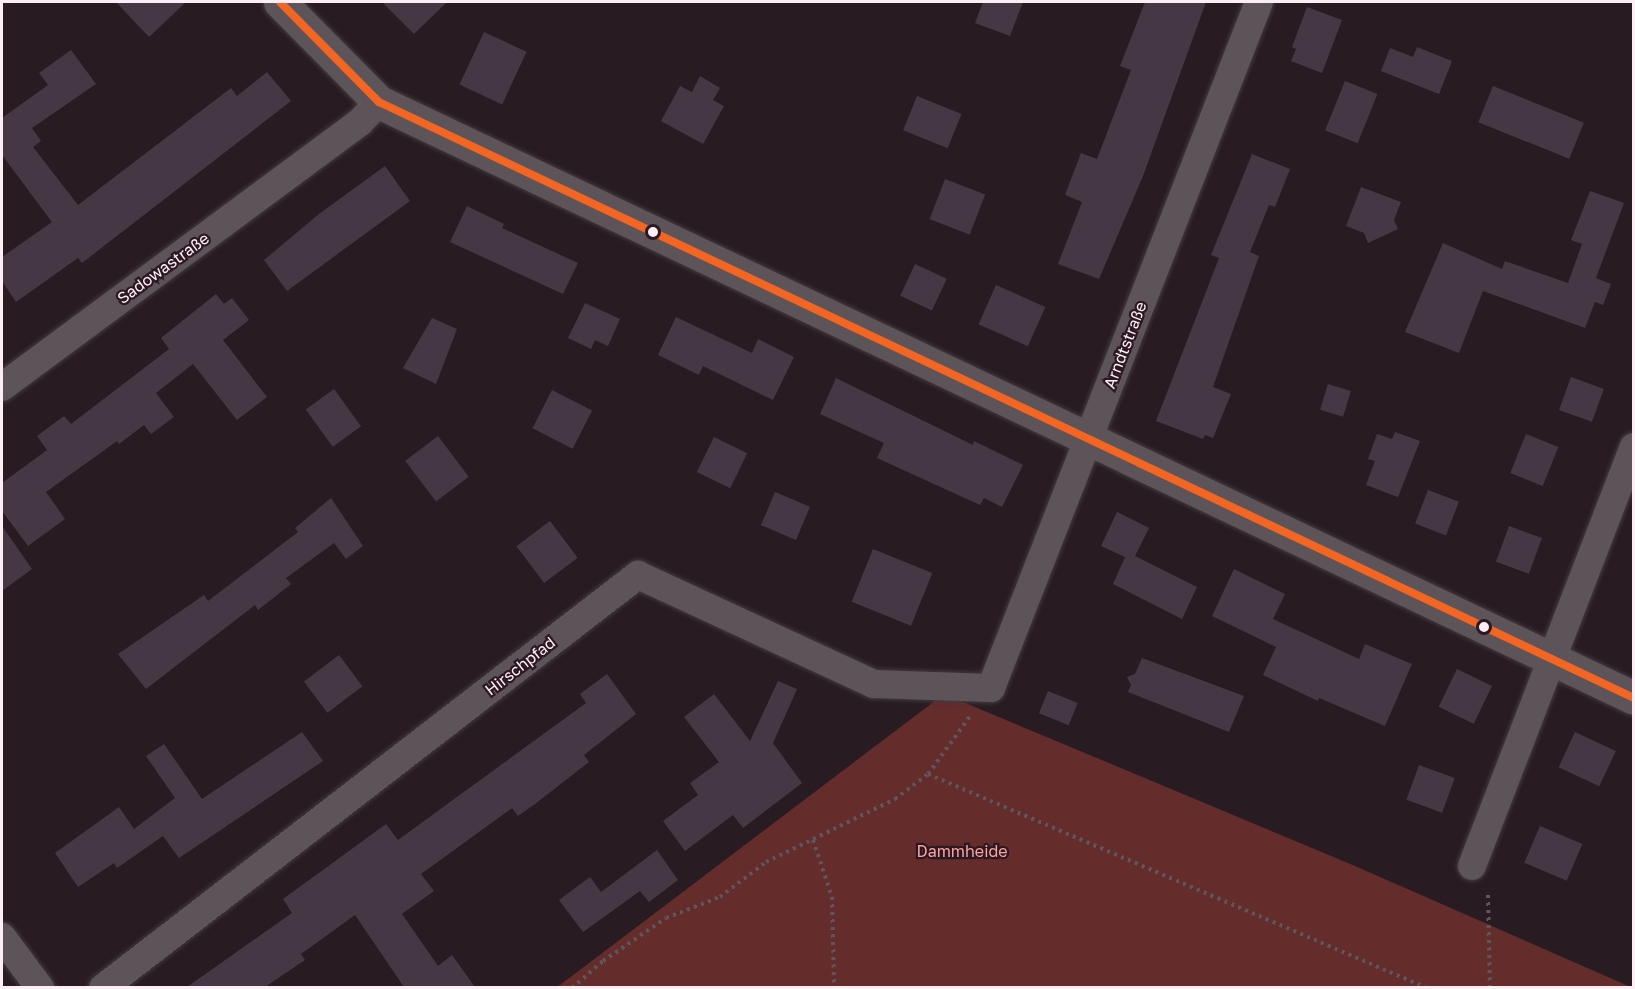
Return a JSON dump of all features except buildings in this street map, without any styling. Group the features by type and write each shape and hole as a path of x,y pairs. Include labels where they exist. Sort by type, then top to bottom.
{"street":[{"path":"280,2 379,102 1088,441 1634,698"},
{"name":"Arndtstraße","path":"991,688 1258,2"},
{"name":"Sadowastraße","path":"2,387 360,122 379,102"},
{"path":"1472,866 1634,447"},
{"name":"Hirschpfad","path":"103,987 638,575 874,684 991,688"},
{"path":"2,937 40,987"}],"path":[{"path":"572,987 603,961 666,918 720,897 765,862 813,840 838,824 895,799 928,774 991,688"},
{"path":"928,774 1427,987"},
{"path":"813,840 832,897 834,987"},
{"path":"1488,895 1490,987"}],"green space":[{"name":"Dammheide","path":"944,694 1355,866 1633,988 556,988"}],"transit line":[{"path":"280,2 379,102 1634,698"}]}
